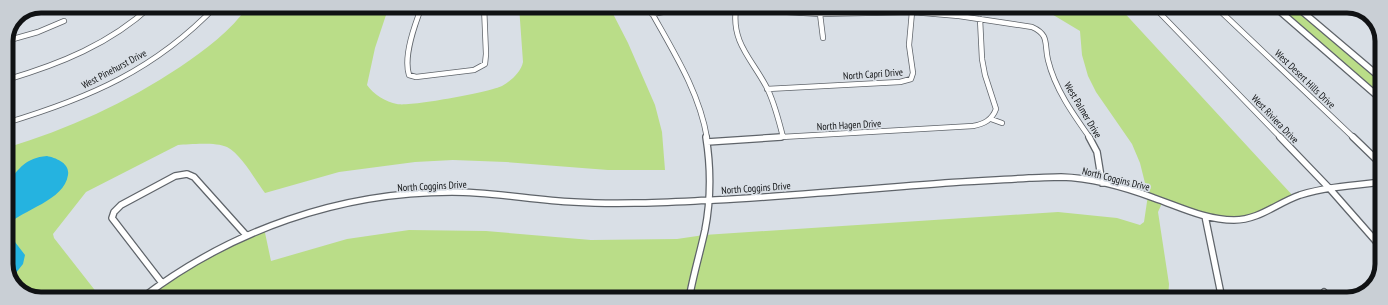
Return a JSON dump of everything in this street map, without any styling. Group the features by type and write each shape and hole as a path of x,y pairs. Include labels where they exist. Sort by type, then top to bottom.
{"street":[{"path":"13,78 34,72 74,56 124,28 142,13"},
{"name":"West Pinehurst Drive","path":"13,122 65,103 118,79 174,45 196,27 209,13"},
{"path":"419,13 411,34 408,72 409,75 416,78 448,74 482,67 487,62 484,13"},
{"name":"West Palmer Drive","path":"652,14 658,13"},
{"path":"735,13 734,24 736,35 742,48 767,89 775,109 783,138"},
{"name":"West Palmer Drive","path":"803,13 866,13"},
{"name":"North Capri Drive","path":"767,89 900,82 911,79 913,72 909,45 912,13"},
{"name":"West Palmer Drive","path":"922,13 980,19 1032,27 1041,31 1045,37 1048,60 1066,104 1091,140 1097,152 1102,183"},
{"name":"West Riviera Drive","path":"1161,13 1330,189 1375,240"},
{"name":"West Desert Hills Drive","path":"1222,13 1375,158"},
{"path":"1283,13 1375,94"},
{"path":"1304,13 1375,73"},
{"path":"652,14 690,85 703,122 707,142 710,167 709,200 703,242 691,292"},
{"path":"820,14 823,38"},
{"path":"980,19 982,59 985,75 996,109 991,119 1002,123"},
{"path":"13,39 38,32 64,20"},
{"name":"North Hagen Drive","path":"707,142 976,126 991,119"},
{"path":"162,283 112,218 114,212 121,205 175,176 187,174 194,177 246,235"},
{"name":"North Coggins Drive","path":"150,292 201,258 246,235 285,221 341,206 382,199 427,194 469,193 542,200 604,203 709,200 1060,177 1102,183 1143,194 1205,216 1237,220 1258,217 1294,197 1330,189 1375,183"},
{"path":"1205,216 1221,292"}],"green space":[{"path":"243,13 387,13 375,48 367,85 376,94 384,99 397,104 404,104 432,101 482,92 495,89 509,82 518,73 523,62 520,13 613,13 628,43 655,105 662,132 665,170 608,170 506,162 453,160 415,162 339,172 265,193 243,162 227,147 210,144 178,145 86,192 53,234 54,238 96,292 41,292 30,290 24,286 15,275 13,266 13,146 74,124 118,103 160,80 217,40"},
{"path":"1050,13 1125,13 1294,197 1258,217 1226,219 1163,201 1158,212 1169,284 1168,292 150,292 162,283 264,228 271,261 347,239 409,230 486,231 591,240 677,239 704,235 1058,212 1117,218 1140,225 1144,222 1148,195 1140,163 1132,144 1096,92 1088,76 1082,55 1080,31"},
{"path":"1286,13 1301,13 1375,75 1375,91"}],"water":[{"path":"47,156 65,164 68,175 65,184 59,192 51,198 13,220 13,176 28,162 39,157"},
{"path":"13,241 25,255 23,264 15,274 13,266"}]}
